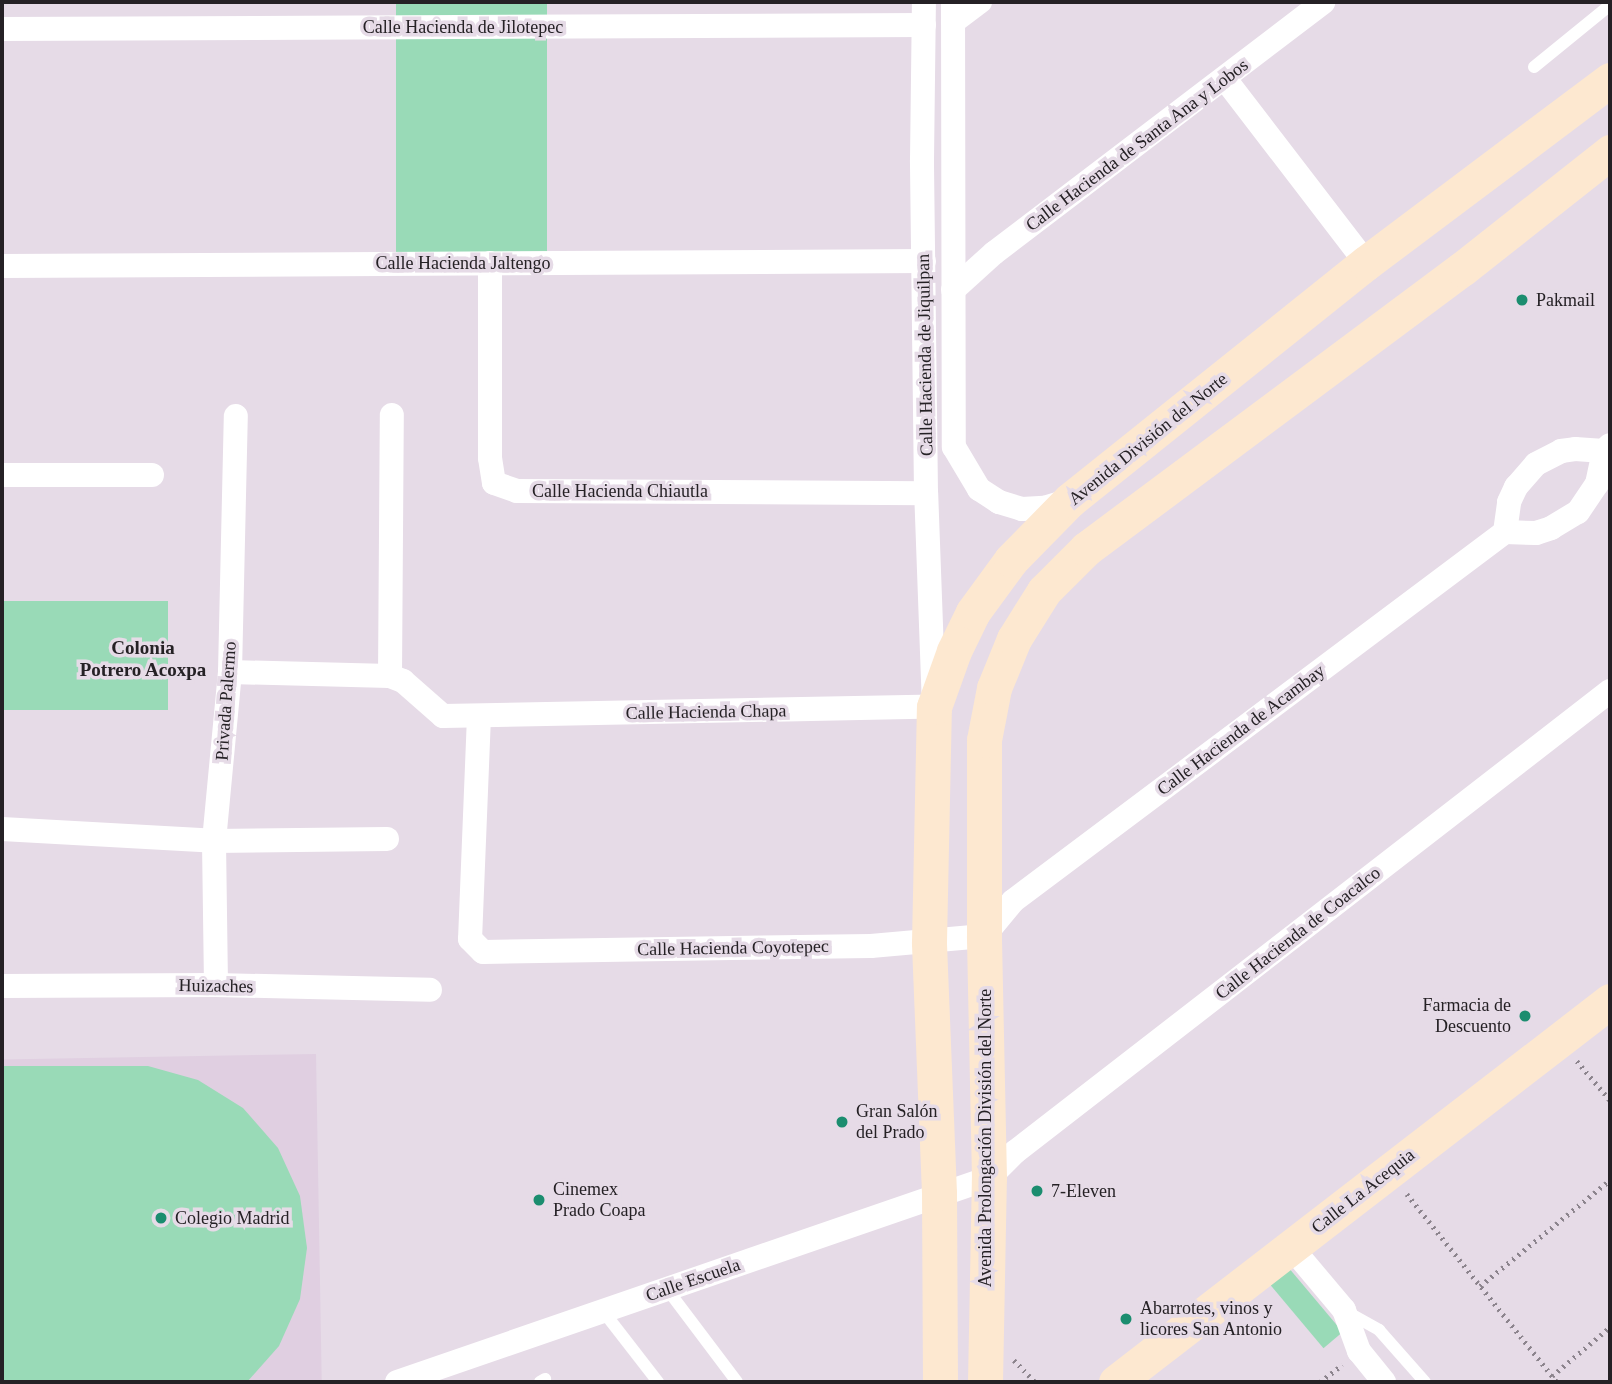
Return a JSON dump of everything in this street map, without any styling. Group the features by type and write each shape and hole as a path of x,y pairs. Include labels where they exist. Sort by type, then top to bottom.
{"main road":[{"name":"Avenida División del Norte","path":"929,942 934,707 954,651 973,612 1011,560 1070,500 1366,264 1610,80"},
{"path":"984,936 984,740 994,688 1020,627 1044,591 1086,548 1462,269 1610,152"},
{"path":"1285,331 1287,351 1292,359 1305,370 1321,374"},
{"path":"1256,352 1267,353 1284,366 1290,380 1290,396"},
{"name":"Avenida Prolongación División del Norte","path":"984,936 989,1178 985,1382"},
{"path":"929,942 939,1193 940,1382"},
{"name":"Calle La Acequia","path":"1116,1382 1610,1000"}],"street":[{"path":"953,12 980,2"},
{"name":"Calle Hacienda de Santa Ana y Lobos","path":"953,290 994,253 1324,2"},
{"name":"Calle Hacienda de Jiquilpan","path":"953,12 954,447 964,468 979,489 999,502 1022,509 1044,508 1070,500"},
{"name":"Calle Hacienda de Jiquilpan","path":"924,13 922,160 926,493 934,707"},
{"name":"Calle Hacienda de Jilotepec","path":"2,29 924,13"},
{"path":"1225,79 1366,264"},
{"path":"922,160 953,163"},
{"name":"Calle Hacienda Jaltengo","path":"2,266 923,261"},
{"name":"Calle Hacienda Chiautla","path":"490,263 490,458 494,483 517,491 926,493"},
{"path":"230,672 390,676 392,415"},
{"name":"Privada Palermo","path":"216,985 214,841 230,672 236,416"},
{"path":"1607,448 1597,484 1578,512 1551,528 1529,533 1505,532 1509,502 1520,481 1536,464 1568,450 1607,448"},
{"path":"2,475 152,475"},
{"name":"Calle Hacienda de Acambay","path":"984,936 1013,901 1505,532"},
{"name":"Calle Hacienda Chapa","path":"390,676 402,681 443,716 934,707"},
{"name":"Calle Hacienda de Coacalco","path":"989,1178 1016,1152 1610,691"},
{"name":"Calle Hacienda Coyotepec","path":"479,716 470,939 483,952 871,946 984,936"},
{"path":"2,829 214,841 387,839"},
{"name":"Huizaches","path":"2,986 216,985 430,990"},
{"name":"Calle Escuela","path":"397,1382 939,1193 989,1178"},
{"path":"1291,1247 1344,1310 1359,1351 1384,1382"}],"lane":[{"path":"1534,67 1610,5"},
{"path":"667,1289 737,1382"},
{"path":"1344,1310 1379,1330 1425,1382"},
{"path":"603,1311 658,1382"}],"path":[{"path":"1559,1040 1610,1100"},
{"path":"1389,1171 1557,1382"},
{"path":"1480,1286 1610,1180"},
{"path":"1552,1376 1610,1327"}],"shaded area":[{"name":"Colegio Madrid","path":"316,1054 322,1382 8,1382 2,1059"}],"green space":[{"path":"396,2 547,2 547,254 396,254"},
{"path":"2,601 168,601 168,710 2,710"},
{"name":"Colegio Madrid","path":"2,1066 148,1066 198,1080 243,1108 278,1148 300,1196 307,1248 300,1299 279,1346 247,1382 2,1382"},
{"path":"1288,1267 1343,1332 1323,1348 1269,1283"}],"place":[{"name":"Pakmail","path":"1522,300"},
{"name":"Farmacia de Descuento","path":"1525,1016"},
{"name":"Gran Salón del Prado","path":"842,1122"},
{"name":"7-Eleven","path":"1037,1191"},
{"name":"Cinemex Prado Coapa","path":"539,1200"},
{"name":"Colegio Madrid","path":"161,1218"},
{"name":"Abarrotes, vinos y licores San Antonio","path":"1126,1319"}],"district":[{"name":"Colonia Potrero Acoxpa","path":"143,659"}]}
